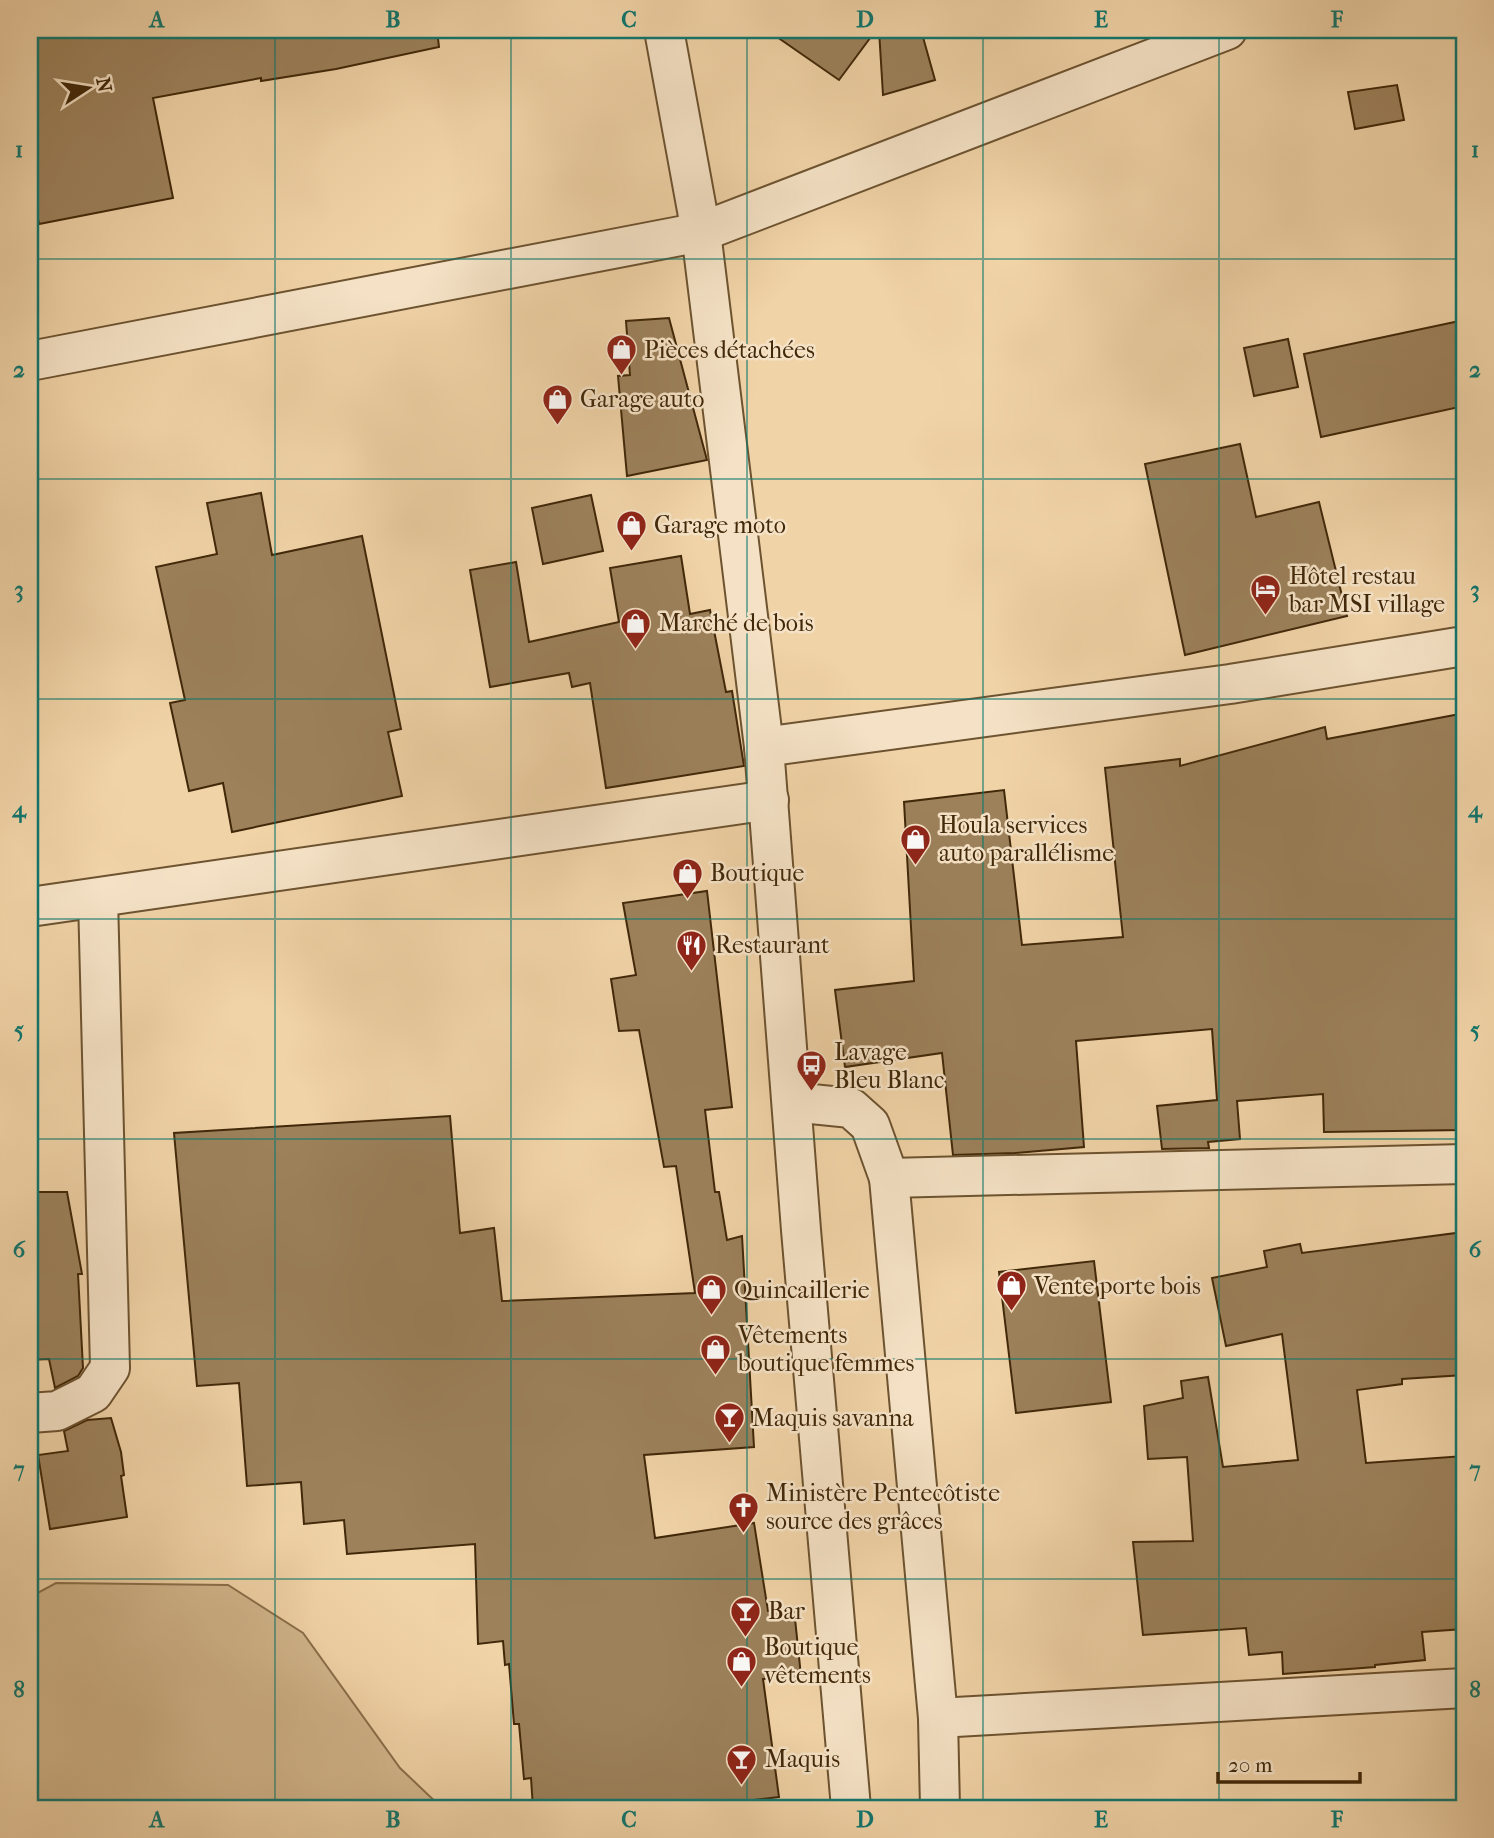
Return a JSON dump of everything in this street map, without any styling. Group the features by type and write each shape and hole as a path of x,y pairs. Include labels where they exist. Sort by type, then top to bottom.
{"street":[{"path":"664,30 701,232 764,747 852,1808"},
{"path":"30,361 701,232 1227,30"},
{"path":"764,747 1230,684 1464,646"},
{"path":"30,907 769,800"},
{"path":"30,1413 57,1410 93,1393 110,1368 99,898"},
{"path":"792,1102 851,1108 870,1125 889,1178 938,1718 940,1808"},
{"path":"889,1178 1464,1164"},
{"path":"938,1718 1464,1688"}],"shaded area":[{"path":"56,1583 228,1585 303,1633 400,1768 442,1808 30,1808 30,1597"}],"building":[{"path":"30,30 437,30 439,47 336,69 261,81 261,78 153,98 173,198 39,224 30,178"},
{"path":"767,30 876,30 839,80"},
{"path":"879,30 921,30 935,80 883,95"},
{"path":"1397,85 1404,120 1355,129 1348,92"},
{"path":"669,318 707,460 627,476 618,376 630,375 626,321"},
{"path":"1464,320 1464,406 1321,437 1304,354"},
{"path":"1288,339 1298,387 1254,396 1244,348"},
{"path":"1240,444 1256,517 1319,502 1347,616 1185,655 1145,464"},
{"path":"261,493 272,555 362,536 401,729 388,732 402,796 232,832 223,783 189,791 170,703 185,700 156,567 217,554 207,503"},
{"path":"591,495 603,551 543,564 532,508"},
{"path":"681,556 690,614 710,610 726,692 732,691 744,766 606,788 590,683 572,687 569,673 490,687 470,570 516,562 529,642 619,622 610,568"},
{"path":"1460,714 1464,758 1464,1130 1324,1132 1323,1094 1237,1101 1240,1139 1208,1142 1209,1148 1162,1149 1157,1106 1217,1100 1212,1029 1076,1041 1084,1147 953,1155 942,1053 845,1067 835,990 914,981 904,802 1004,790 1022,945 1123,937 1105,768 1180,759 1180,766 1325,727 1327,739"},
{"path":"707,891 732,1107 705,1110 715,1192 719,1192 727,1240 742,1236 754,1447 644,1455 655,1538 754,1523 768,1611 794,1609 801,1676 763,1679 779,1797 735,1802 736,1808 533,1808 531,1778 524,1779 519,1724 514,1724 509,1664 505,1665 503,1641 478,1644 475,1544 347,1554 344,1520 304,1524 301,1482 247,1486 239,1383 197,1386 174,1133 450,1116 460,1233 494,1228 502,1301 695,1293 676,1166 664,1167 639,1030 619,1031 611,979 636,975 623,903"},
{"path":"30,1192 67,1192 82,1274 78,1274 83,1368 78,1376 55,1388 49,1359 30,1360"},
{"path":"1464,1232 1464,1375 1402,1379 1402,1384 1357,1390 1366,1463 1464,1456 1464,1629 1422,1632 1425,1660 1283,1674 1282,1652 1249,1655 1246,1628 1143,1635 1133,1542 1193,1541 1187,1457 1148,1459 1144,1406 1183,1398 1181,1381 1208,1377 1223,1467 1298,1460 1282,1334 1226,1346 1212,1278 1267,1267 1264,1251 1300,1244 1302,1253"},
{"path":"1094,1261 1111,1402 1016,1413 999,1272"},
{"path":"111,1418 121,1452 124,1475 121,1476 127,1517 50,1529 38,1455 68,1451 64,1431 87,1420"}],"place":[{"name":"Pièces détachées","path":"621,377"},
{"name":"Garage auto","path":"557,426"},
{"name":"Garage moto","path":"631,552"},
{"name":"Hôtel restau bar MSI village","path":"1266,617"},
{"name":"Marché de bois","path":"636,650"},
{"name":"Houla services auto parallélisme","path":"916,866"},
{"name":"Boutique","path":"687,900"},
{"name":"Restaurant","path":"692,972"},
{"name":"Lavage Bleu Blanc","path":"811,1093"},
{"name":"Vente porte bois","path":"1011,1313"},
{"name":"Quincaillerie","path":"711,1317"},
{"name":"Vêtements boutique femmes","path":"715,1376"},
{"name":"Maquis savanna","path":"729,1445"},
{"name":"Ministère Pentecôtiste source des grâces","path":"743,1534"},
{"name":"Bar","path":"745,1638"},
{"name":"Boutique vêtements","path":"741,1688"},
{"name":"Maquis","path":"742,1786"}]}
